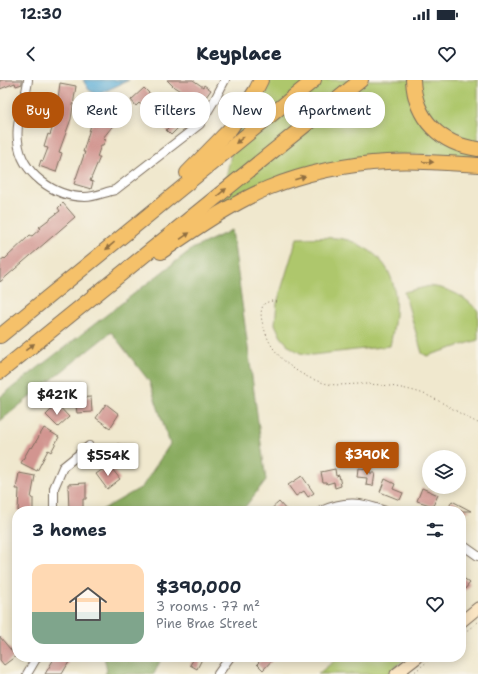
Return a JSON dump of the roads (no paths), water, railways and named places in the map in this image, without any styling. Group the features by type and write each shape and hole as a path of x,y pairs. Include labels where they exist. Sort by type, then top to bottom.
{"highway":[{"path":"140,221 231,128 261,80"},
{"path":"0,336 314,80"},
{"path":"0,372 361,80"},
{"path":"413,80 415,97 428,124 448,141 464,147 478,149"},
{"path":"94,296 210,219 239,202 269,188 312,174 339,167 364,163 425,162 478,165"}],"street":[{"path":"28,80 27,90 18,121 18,141 22,157 33,174 50,188 68,195 86,197 100,195 115,190 200,124 225,80"},
{"path":"54,506 54,488 63,467 89,446"},
{"path":"335,506 341,504 362,503 371,506"},
{"path":"466,548 478,556"},
{"path":"466,618 478,608"},
{"path":"27,674 34,662"},
{"path":"218,674 226,662"},
{"path":"396,674 412,662"}],"water":[{"path":"83,80 129,80 103,92 92,92 89,90"}]}
